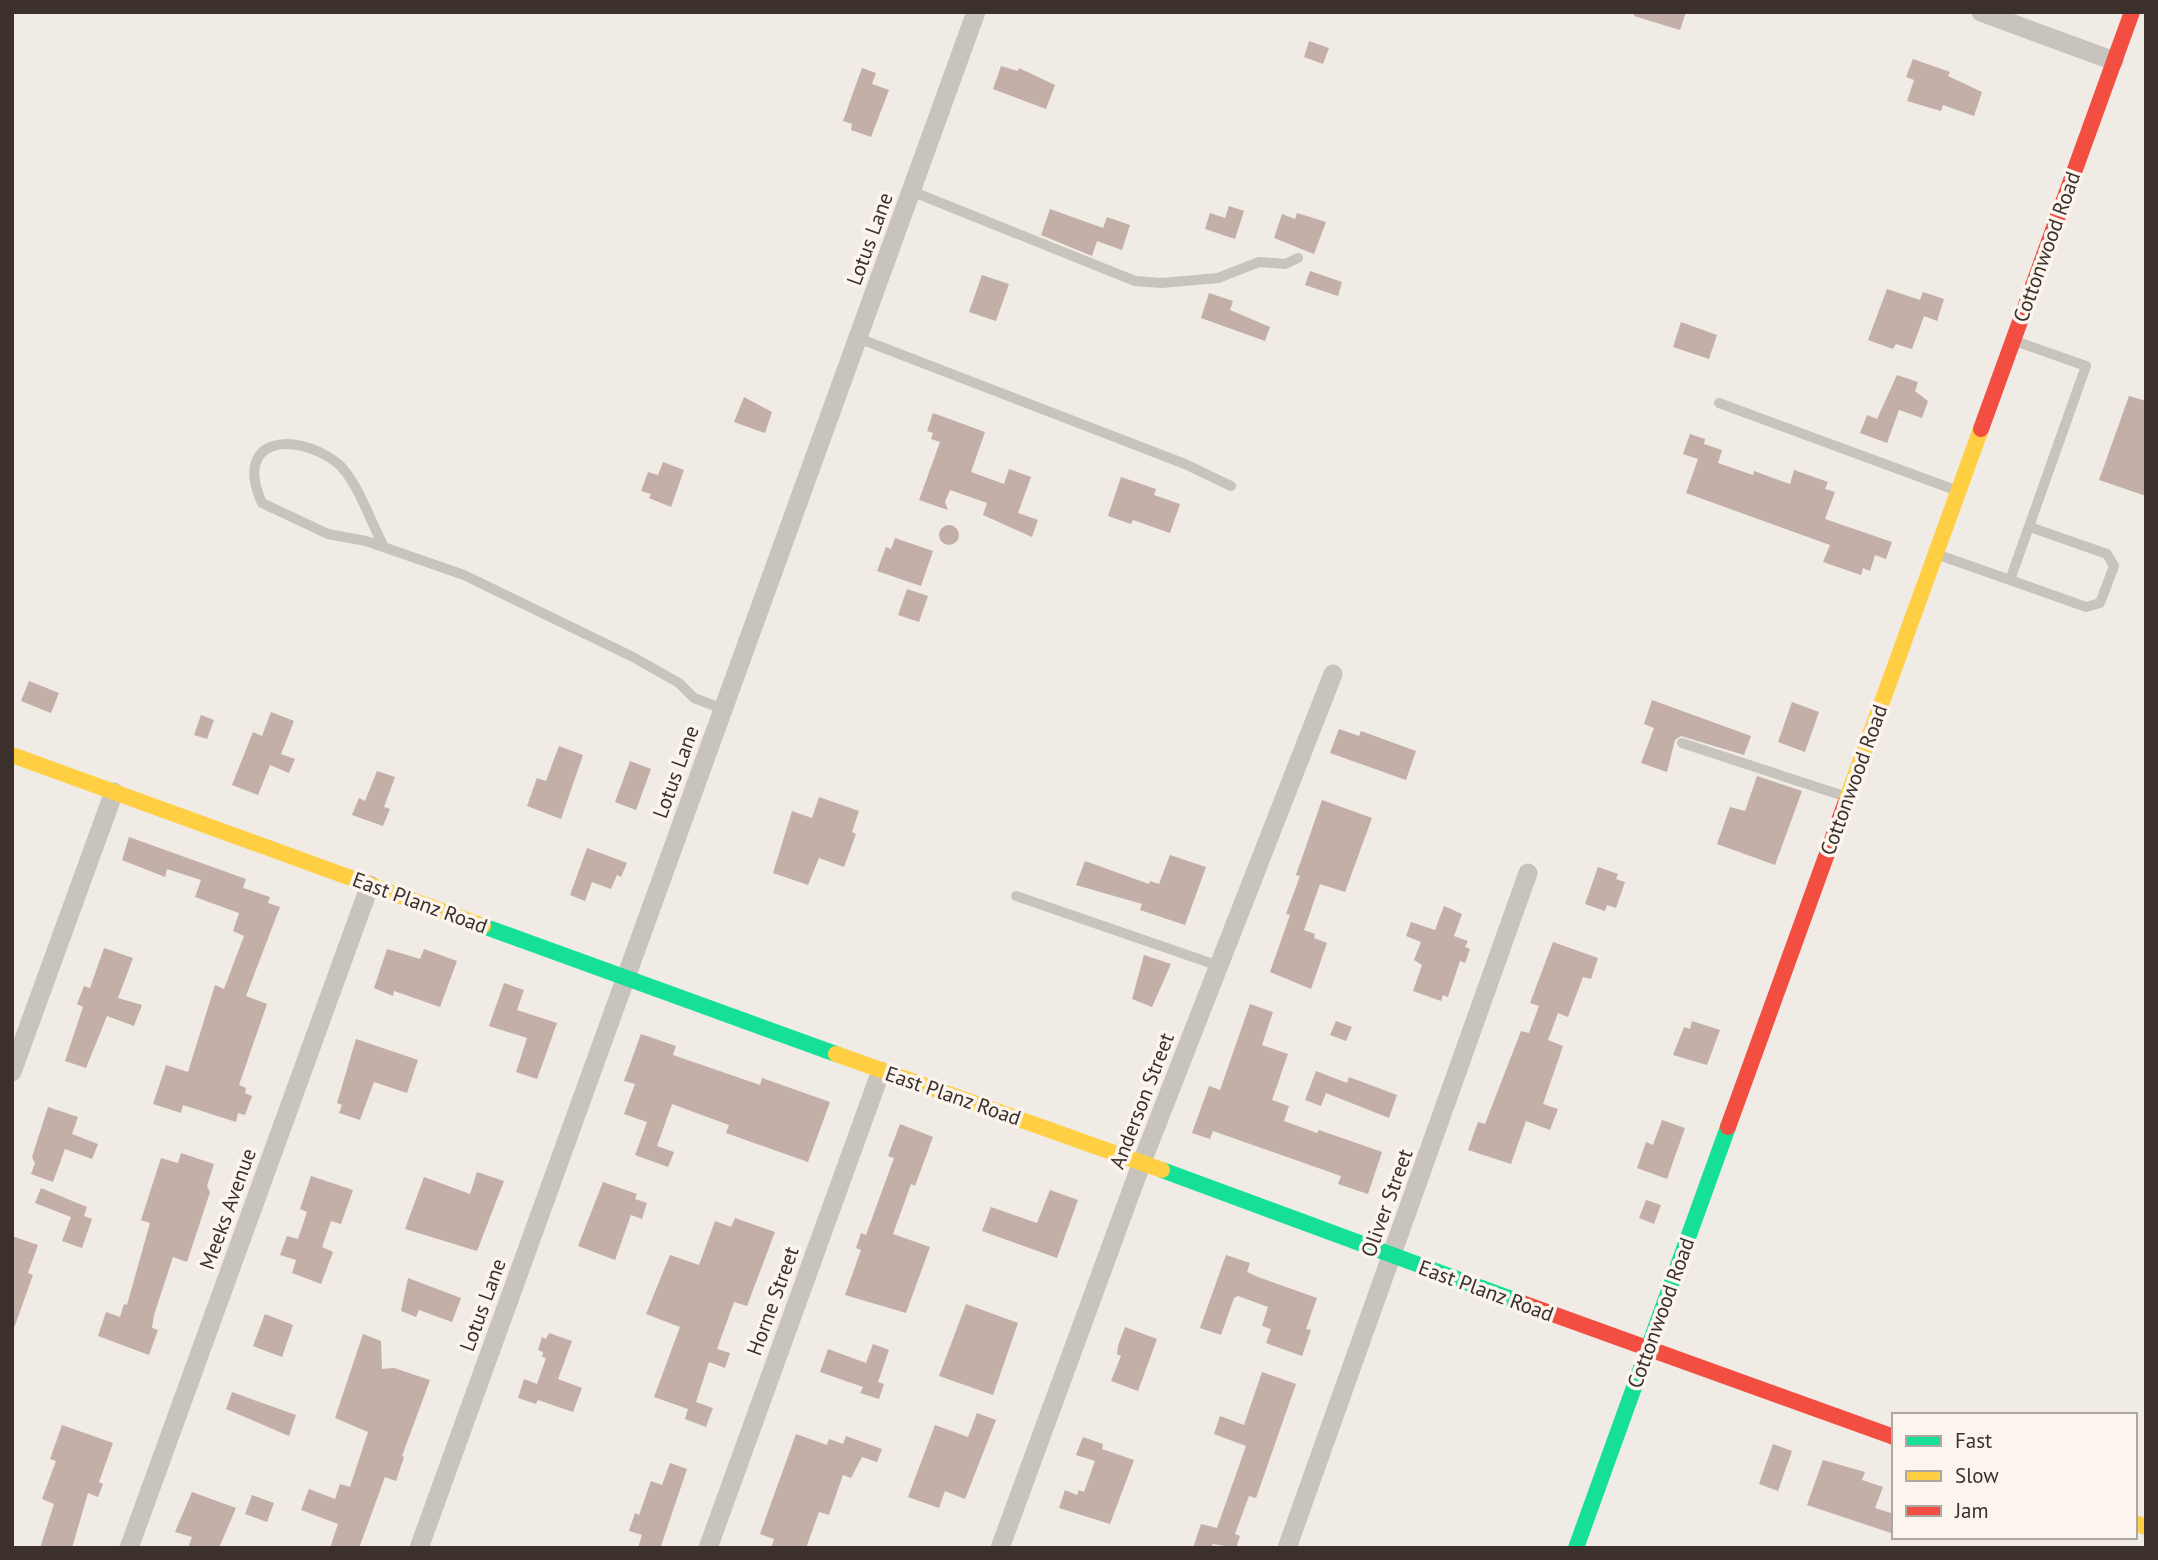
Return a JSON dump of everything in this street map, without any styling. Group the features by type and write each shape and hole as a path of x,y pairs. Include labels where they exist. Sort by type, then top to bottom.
{"street":[{"name":"Lotus Lane","path":"419,1548 976,12"},
{"path":"1981,12 2114,61"},
{"name":"Cottonwood Road","path":"1576,1548 2132,12"},
{"name":"Anderson Street","path":"1000,1548 1142,1161 1334,674"},
{"name":"East Planz Road","path":"12,755 881,1071 1142,1161 1392,1257 1892,1436"},
{"path":"12,1072 114,792"},
{"name":"Oliver Street","path":"1287,1548 1528,873"},
{"name":"Meeks Avenue","path":"129,1548 370,885"},
{"name":"Horne Street","path":"708,1548 881,1071"}],"lane":[{"path":"911,191 1135,281 1162,283 1218,278 1259,262 1285,264 1297,258"},
{"path":"858,338 1185,464 1231,486"},
{"path":"2010,580 2086,366 2013,341"},
{"path":"1718,403 1959,491"},
{"path":"384,547 351,476 336,462 310,447 286,442 271,444 258,456 253,482 262,503 328,534 384,547 464,575 562,621 679,682 694,698 723,709"},
{"path":"1936,554 2086,607 2100,603 2113,566 2107,554 2029,527"},
{"path":"1682,743 1848,797"},
{"path":"1016,895 1219,967"}],"building":[{"path":"1634,12 1686,12 1680,30 1634,16"},
{"path":"1309,41 1329,48 1323,64 1304,57"},
{"path":"1913,59 1950,72 1948,76 1982,92 1974,116 1943,105 1941,111 1907,101 1914,80 1906,77"},
{"path":"1001,66 1018,71 1019,68 1055,85 1046,109 993,89"},
{"path":"862,68 876,73 872,84 889,90 871,137 851,130 852,124 843,121"},
{"path":"1229,206 1244,211 1235,239 1205,229 1210,213 1225,218"},
{"path":"1050,209 1103,228 1107,217 1130,225 1122,250 1097,241 1092,256 1041,235"},
{"path":"1297,213 1326,222 1314,254 1274,238 1282,214 1295,219"},
{"path":"1310,271 1342,282 1338,296 1305,285"},
{"path":"982,275 1009,284 996,321 969,312"},
{"path":"1887,289 1920,300 1923,292 1944,299 1937,321 1924,316 1912,349 1896,344 1893,349 1868,340"},
{"path":"1209,293 1233,301 1230,310 1270,327 1265,341 1201,318"},
{"path":"1681,322 1717,335 1709,359 1673,347"},
{"path":"1897,375 1918,382 1915,391 1928,401 1922,418 1899,410 1887,443 1860,433 1867,415 1877,419"},
{"path":"2129,396 2146,401 2146,496 2099,480"},
{"path":"744,397 772,412 765,433 734,422"},
{"path":"933,413 985,432 971,472 1004,484 1009,469 1031,477 1018,513 1038,520 1032,537 983,515 987,503 950,490 945,502 948,510 919,500 940,442 931,439 933,433 927,431"},
{"path":"1690,434 1705,439 1704,444 1722,450 1718,463 1753,475 1754,471 1790,484 1794,470 1828,482 1825,489 1835,492 1825,519 1892,542 1886,559 1875,555 1870,571 1863,568 1861,575 1823,562 1830,545 1686,493 1698,459 1683,454"},
{"path":"663,462 684,470 671,507 649,498 651,494 641,491 648,472 658,475"},
{"path":"1121,477 1156,489 1154,495 1180,504 1170,533 1133,520 1131,524 1108,516"},
{"path":"945,525 953,525 959,535 953,545 945,545 939,539 939,531"},
{"path":"895,538 933,551 921,586 877,571 886,547 891,549"},
{"path":"907,589 928,596 919,622 898,615"},
{"path":"29,681 59,693 51,713 21,701"},
{"path":"1652,700 1751,736 1744,755 1681,736 1675,740 1667,772 1641,763 1654,728 1644,724"},
{"path":"1792,702 1819,712 1805,752 1778,742"},
{"path":"271,712 294,721 281,754 295,759 289,773 270,765 258,795 232,785 253,732 262,736"},
{"path":"201,715 214,720 207,739 194,735"},
{"path":"1339,729 1359,736 1361,731 1416,751 1406,780 1330,753"},
{"path":"559,746 583,755 561,819 527,806 537,778 546,781"},
{"path":"630,761 651,769 636,810 615,802"},
{"path":"377,771 395,777 384,807 390,809 383,826 352,815 359,798 365,801"},
{"path":"1757,776 1802,791 1775,865 1717,844 1730,807 1745,811"},
{"path":"819,797 859,811 852,832 856,834 844,867 819,858 808,885 773,873 792,811 812,818"},
{"path":"1322,800 1372,818 1345,892 1320,884 1304,930 1327,943 1311,989 1270,972 1290,915 1286,914 1300,876 1296,875"},
{"path":"129,837 246,879 243,888 270,897 268,903 280,907 246,996 267,1004 239,1085 246,1088 245,1093 252,1096 245,1115 238,1113 236,1122 183,1105 181,1113 153,1104 166,1065 188,1072 215,985 224,989 244,936 233,931 239,913 195,897 201,880 167,869 165,877 122,860"},
{"path":"587,848 627,863 621,877 617,875 611,889 592,882 585,901 570,895"},
{"path":"1170,855 1206,867 1185,925 1140,910 1142,904 1076,885 1085,861 1149,884 1150,881 1159,884"},
{"path":"1598,867 1618,874 1616,879 1625,882 1616,908 1607,905 1605,911 1585,904"},
{"path":"1444,906 1462,914 1454,936 1468,941 1465,947 1470,949 1465,963 1460,961 1448,997 1443,995 1441,1001 1413,991 1422,965 1414,960 1421,942 1406,936 1411,922 1435,930"},
{"path":"1553,942 1598,958 1591,979 1583,977 1568,1017 1558,1013 1548,1040 1563,1046 1543,1104 1558,1109 1550,1130 1526,1121 1511,1164 1468,1150 1478,1122 1485,1124 1521,1031 1529,1033 1539,1006 1530,1003"},
{"path":"104,948 133,958 118,998 142,1005 134,1026 107,1016 86,1068 65,1061 83,1007 77,1004 84,986 90,988"},
{"path":"387,949 420,959 424,949 457,961 440,1007 394,991 393,996 374,988"},
{"path":"1144,955 1171,964 1152,1007 1132,999"},
{"path":"504,983 524,990 517,1010 557,1023 537,1079 516,1072 527,1038 489,1026"},
{"path":"1250,1004 1273,1012 1262,1045 1288,1054 1272,1100 1289,1106 1284,1121 1382,1152 1368,1194 1338,1184 1341,1176 1213,1131 1210,1139 1192,1133 1209,1086 1220,1090"},
{"path":"1336,1021 1352,1027 1346,1041 1330,1035"},
{"path":"1692,1021 1720,1030 1707,1065 1673,1055 1684,1027 1690,1029"},
{"path":"641,1034 676,1046 673,1055 760,1085 762,1078 830,1102 808,1162 726,1133 729,1125 672,1104 657,1146 674,1152 668,1167 635,1155 647,1122 624,1114 635,1084 624,1081"},
{"path":"356,1039 418,1060 407,1093 374,1082 360,1120 339,1113 342,1105 337,1103"},
{"path":"1316,1071 1347,1083 1349,1077 1397,1095 1389,1118 1326,1093 1321,1106 1305,1100"},
{"path":"48,1107 78,1117 72,1134 98,1144 92,1159 65,1149 53,1182 31,1174 35,1163 32,1157"},
{"path":"1662,1120 1685,1128 1667,1179 1637,1168 1646,1142 1653,1145"},
{"path":"900,1124 933,1137 915,1186 911,1184 893,1234 930,1247 906,1313 845,1295 861,1250 856,1248 861,1233 866,1235 894,1158 888,1156"},
{"path":"181,1153 214,1164 207,1186 210,1192 187,1262 173,1257 154,1315 152,1328 158,1330 149,1355 98,1336 106,1312 120,1317 124,1304 127,1305 150,1223 141,1220 161,1158 178,1163"},
{"path":"477,1172 504,1181 477,1251 405,1229 424,1177 470,1194"},
{"path":"311,1176 353,1190 341,1224 331,1221 322,1247 333,1252 321,1284 292,1273 296,1260 280,1255 287,1236 298,1239 307,1212 300,1209"},
{"path":"603,1182 637,1194 635,1199 647,1203 642,1219 631,1215 615,1260 578,1246"},
{"path":"41,1188 87,1207 84,1216 92,1219 82,1248 62,1241 71,1217 35,1203"},
{"path":"1050,1190 1078,1200 1057,1258 982,1231 991,1207 1037,1223"},
{"path":"1646,1200 1661,1205 1654,1224 1639,1218"},
{"path":"735,1218 775,1232 747,1306 734,1302 717,1349 730,1353 725,1368 709,1362 696,1402 713,1408 706,1427 685,1419 688,1409 654,1397 680,1327 646,1314 670,1255 699,1265 715,1221 731,1227"},
{"path":"12,1236 38,1245 28,1273 33,1275 14,1328"},
{"path":"1226,1255 1250,1263 1247,1272 1317,1298 1306,1329 1311,1330 1302,1356 1266,1343 1271,1329 1262,1326 1268,1307 1238,1296 1234,1298 1221,1335 1200,1328"},
{"path":"408,1278 461,1298 452,1322 419,1310 416,1317 401,1311"},
{"path":"966,1304 1018,1323 993,1395 939,1376"},
{"path":"265,1314 293,1325 282,1357 253,1346"},
{"path":"1125,1327 1157,1339 1138,1391 1111,1381 1121,1356 1117,1354 1118,1346"},
{"path":"549,1333 572,1341 558,1379 582,1388 573,1412 538,1400 536,1404 518,1398 524,1379 537,1384 546,1358 542,1357 543,1352 538,1350 542,1337 546,1339"},
{"path":"363,1334 381,1341 382,1369 394,1368 430,1380 402,1456 404,1457 396,1481 385,1477 359,1548 330,1548 338,1524 301,1510 309,1489 335,1499 340,1484 350,1487 368,1432 335,1418"},
{"path":"873,1344 889,1350 878,1382 884,1384 879,1399 860,1393 863,1387 820,1372 828,1349 866,1363"},
{"path":"1262,1372 1296,1384 1256,1498 1249,1496 1235,1534 1240,1536 1236,1548 1213,1544 1211,1548 1193,1548 1201,1524 1217,1528 1246,1446 1214,1434 1220,1416 1244,1425"},
{"path":"232,1392 296,1415 289,1436 226,1409"},
{"path":"977,1413 996,1420 965,1499 945,1491 939,1508 908,1497 935,1425 968,1437"},
{"path":"62,1425 113,1443 99,1482 103,1484 98,1497 88,1493 72,1548 40,1548 54,1504 42,1499 56,1461 50,1459"},
{"path":"796,1434 827,1445 829,1439 843,1444 846,1436 882,1449 877,1462 862,1457 851,1478 843,1475 829,1515 819,1512 806,1548 771,1548 774,1539 760,1534"},
{"path":"1083,1437 1103,1444 1102,1449 1134,1460 1110,1524 1059,1508 1065,1490 1077,1495 1079,1490 1084,1492 1095,1461 1076,1455"},
{"path":"1773,1444 1792,1451 1778,1491 1759,1484"},
{"path":"1823,1460 1865,1472 1862,1480 1883,1487 1875,1508 1892,1513 1892,1533 1807,1505"},
{"path":"670,1463 687,1469 662,1543 660,1548 638,1548 642,1535 629,1531 635,1513 639,1515 651,1481 662,1485"},
{"path":"192,1492 236,1508 219,1548 188,1548 192,1537 175,1532"},
{"path":"252,1495 274,1503 267,1522 245,1514"}],"traffic: fast":[{"path":"483,926 836,1054"},
{"path":"1576,1548 1728,1127"},
{"path":"1162,1170 1525,1304"}],"traffic: slow":[{"path":"1845,804 1981,429"},
{"path":"12,755 483,926"},
{"path":"836,1054 1162,1170"},
{"path":"2137,1524 2146,1527"}],"traffic: jam":[{"path":"1981,429 2132,12"},
{"path":"1728,1127 1845,804"},
{"path":"1525,1304 1892,1436"}]}
